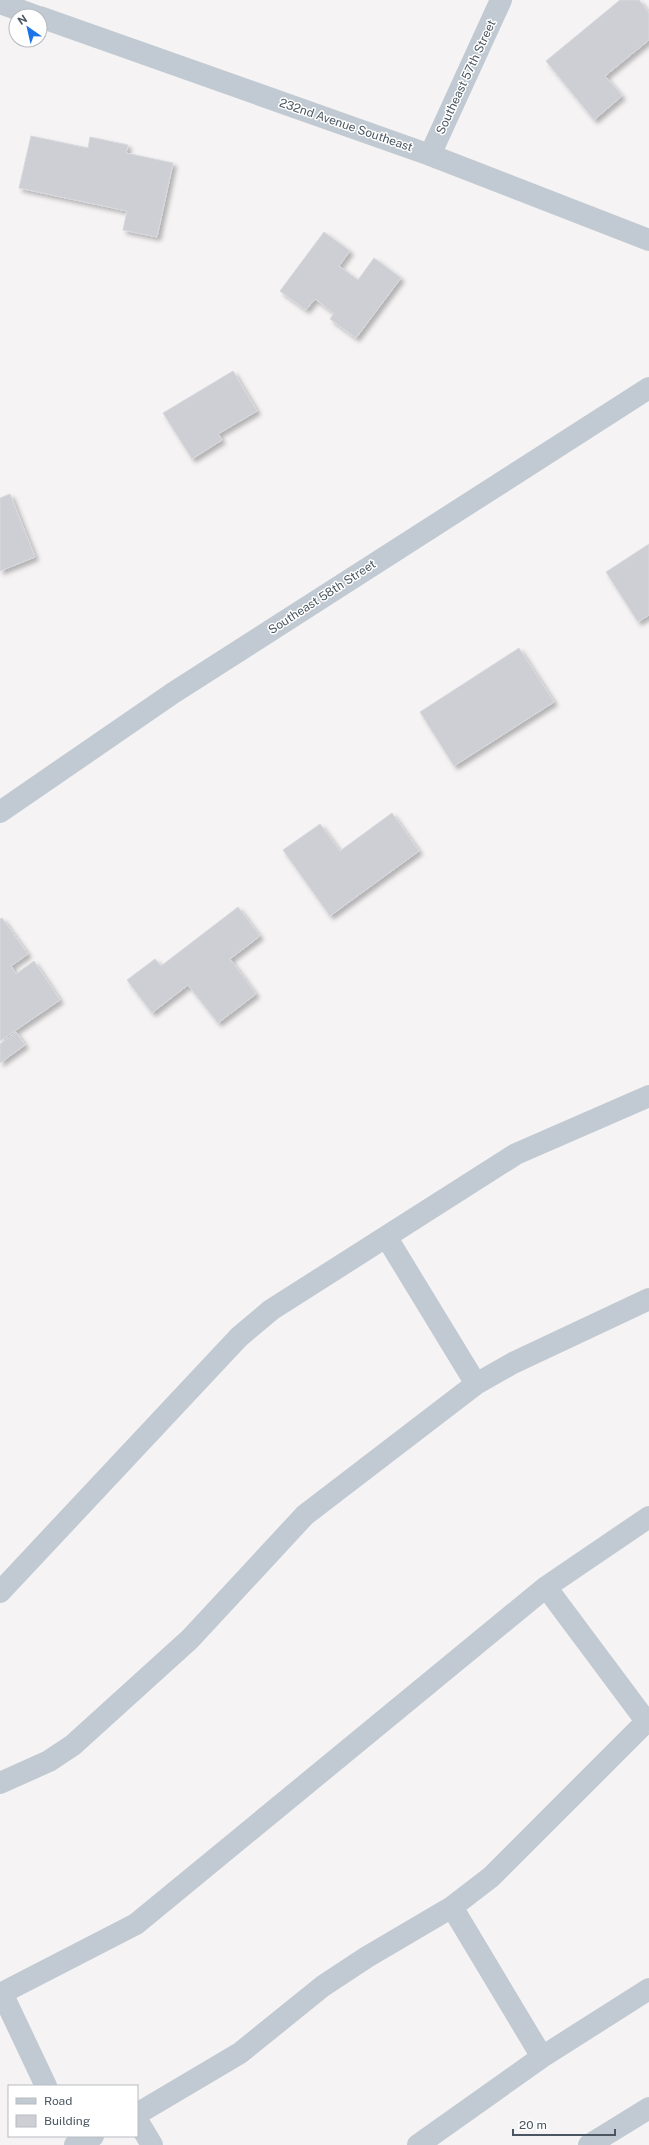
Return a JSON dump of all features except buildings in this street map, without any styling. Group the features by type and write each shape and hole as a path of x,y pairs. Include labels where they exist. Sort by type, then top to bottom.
{"street":[{"name":"Southeast 57th Street","path":"430,155 501,0"},
{"path":"0,3 14,8"},
{"name":"232nd Avenue Southeast","path":"48,20 430,155 649,240"},
{"name":"Southeast 58th Street","path":"0,812 173,692 649,388"},
{"path":"0,1592 239,1337 271,1310 516,1154 649,1096"},
{"path":"386,1238 476,1384"},
{"path":"0,1783 49,1761 73,1745 190,1639 305,1515 476,1384 513,1363 649,1299"},
{"path":"46,2085 1,1994 136,1924 546,1587 649,1517"},
{"path":"138,2113 240,2053 323,1986 452,1906 491,1877 647,1720 546,1587"},
{"path":"452,1906 542,2057"},
{"path":"418,2145 542,2057 649,1989"},
{"path":"590,2145 649,2108"},
{"path":"138,2122 152,2145"},
{"path":"75,2145 92,2137"}]}
